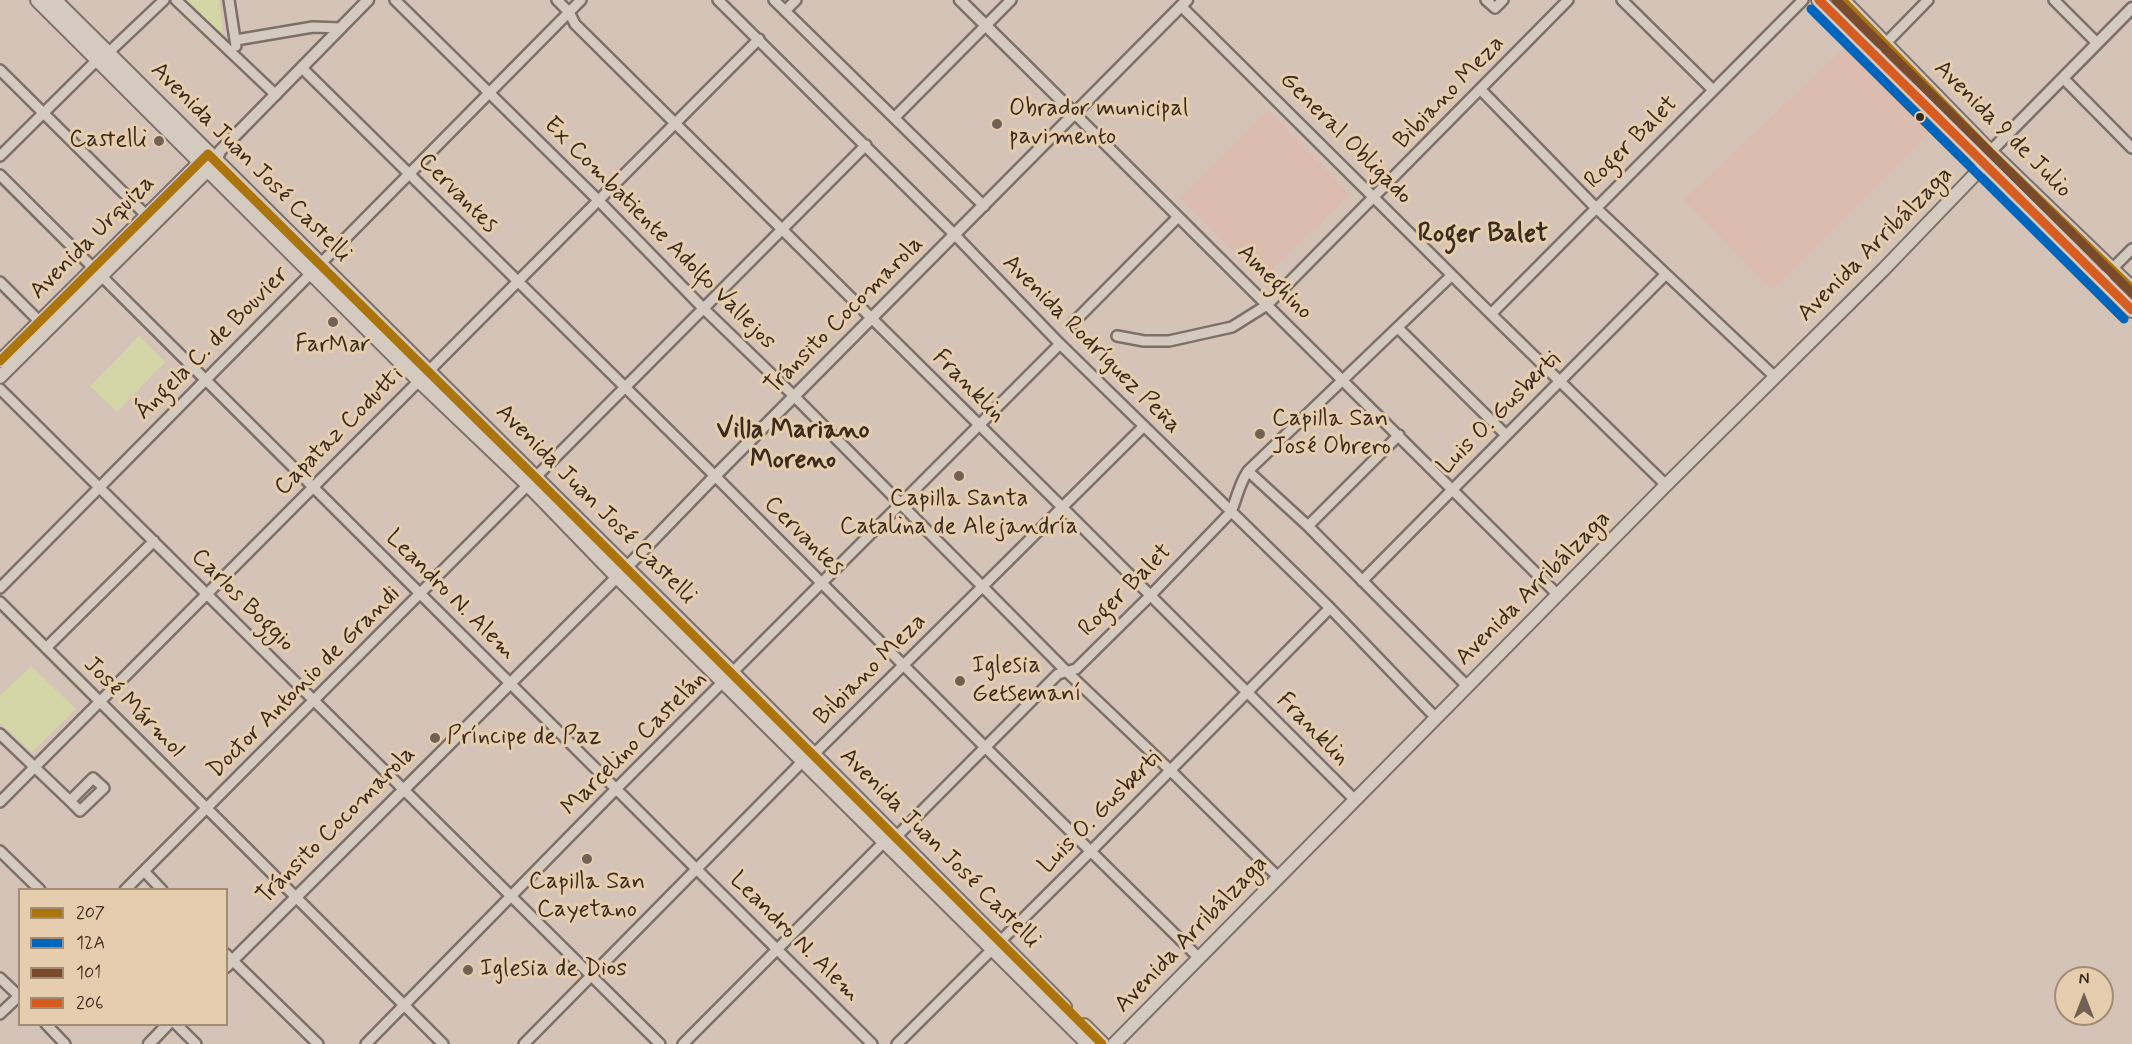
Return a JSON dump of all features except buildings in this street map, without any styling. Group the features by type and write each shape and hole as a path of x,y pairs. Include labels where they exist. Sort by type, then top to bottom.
{"main road":[{"name":"Avenida Juan José Castelli","path":"38,0 102,57 210,160 890,839 1089,1044"},
{"name":"Avenida Juan José Castelli","path":"54,0 102,57"},
{"name":"Avenida 9 de Julio","path":"1819,0 1879,50 1990,152 2107,274 2132,310"},
{"name":"Avenida 9 de Julio","path":"1842,0 1879,50 1984,165 2107,274 2132,290"},
{"name":"Avenida Urquiza","path":"0,377 44,326 97,271 210,160"},
{"name":"Avenida Arribálzaga","path":"1114,1044 1666,485 1884,269 1984,165"},
{"name":"Avenida Urquiza","path":"0,361 44,326"},
{"name":"Avenida Juan José Castelli","path":"996,946 1102,1044"}],"street":[{"path":"0,156 164,0"},
{"path":"176,0 276,95"},
{"path":"229,0 237,58"},
{"name":"Avenida Urquiza","path":"210,160 368,0"},
{"name":"Ex Combatiente Adolfo Vallejos","path":"395,0 598,200 1067,672 1278,877"},
{"name":"Franklin","path":"557,0 569,12 575,24 1355,800"},
{"name":"Ángela C. de Bouvier","path":"0,588 581,0"},
{"name":"Avenida Rodríguez Peña","path":"718,0 866,145 1060,344 1330,608 1436,718"},
{"path":"774,0 984,206"},
{"path":"785,11 796,0"},
{"name":"Ameghino","path":"960,0 1558,595"},
{"path":"895,117 1011,0"},
{"path":"1486,0 1495,8 1503,0"},
{"name":"Bibiano Meza","path":"1117,336 1144,341 1169,341 1232,327 1267,305 1568,0"},
{"path":"1622,0 1713,90"},
{"name":"Roger Balet","path":"1491,314 1803,0"},
{"path":"1879,50 1928,0"},
{"path":"2054,0 2097,43"},
{"name":"Tránsito Cocomarola","path":"229,960 621,572 1076,114 1181,2"},
{"name":"General Obligado","path":"1181,2 1452,276 1666,485"},
{"path":"1984,165 1990,152 2132,8"},
{"path":"236,40 313,27 340,28"},
{"name":"Capataz Codutti","path":"0,802 759,39"},
{"name":"Cervantes","path":"303,68 1198,957"},
{"path":"0,70 150,219"},
{"path":"2063,78 2132,148"},
{"path":"1481,90 1595,207 1775,377"},
{"name":"Doctor Antonio de Grandi","path":"128,888 866,145"},
{"name":"Leandro N. Alem","path":"0,175 872,1044"},
{"path":"1072,324 1178,217"},
{"path":"2107,274 2132,249"},
{"name":"Luis O. Gusberti","path":"1362,581 1665,275"},
{"name":"Roger Balet","path":"683,1044 1058,674 1076,669 1150,596 1231,512 1241,482 1248,471 1452,276"},
{"path":"0,282 44,326"},
{"path":"1398,328 1506,435"},
{"name":"Marcelino Castelán","path":"366,1044 617,788 1060,344"},
{"name":"Carlos Boggio","path":"0,389 660,1044"},
{"name":"Bibiano Meza","path":"524,1044 696,867 904,666 1144,426"},
{"path":"1308,526 1399,435"},
{"path":"1248,471 1308,526 1467,686"},
{"path":"46,648 154,541"},
{"name":"José Mármol","path":"0,602 443,1044"},
{"name":"Luis O. Gusberti","path":"897,1044 1171,771 1330,608"},
{"path":"0,734 70,801"},
{"path":"0,851 38,888"},
{"path":"144,871 160,888"},
{"path":"229,960 318,1044"},
{"path":"0,978 18,995"},
{"path":"0,1014 18,997"},
{"path":"48,1026 65,1044"},
{"path":"149,1044 166,1026"},
{"path":"178,1026 196,1044"}],"shaded area":[{"path":"1851,41 1936,127 1772,290 1684,200"},
{"path":"1268,109 1350,195 1262,279 1180,198"}],"green space":[{"path":"184,0 219,0 224,40"},
{"path":"139,336 165,362 117,412 90,386"},
{"path":"31,666 76,709 32,752 0,723 0,696"}],"transit line":[{"name":"206","path":"1819,0 2132,310"},
{"name":"101","path":"1836,0 2132,293"},
{"name":"207","path":"1842,0 1990,152 2132,289"},
{"name":"12A","path":"1811,9 2124,319"},
{"name":"207","path":"0,361 208,154 1102,1044"}],"place":[{"name":"Obrador municipal pavimento","path":"997,124"},
{"name":"Castelli","path":"159,141"},
{"name":"FarMar","path":"333,322"},
{"name":"Capilla San José Obrero","path":"1260,434"},
{"name":"Capilla Santa Catalina de Alejandría","path":"959,476"},
{"name":"Iglesia Getsemaní","path":"960,681"},
{"name":"Príncipe de Paz","path":"435,738"},
{"name":"Capilla San Cayetano","path":"587,859"},
{"name":"Iglesia de Dios","path":"468,970"}],"district":[{"name":"Roger Balet","path":"1483,236"},
{"name":"Villa Mariano Moreno","path":"793,447"}]}
